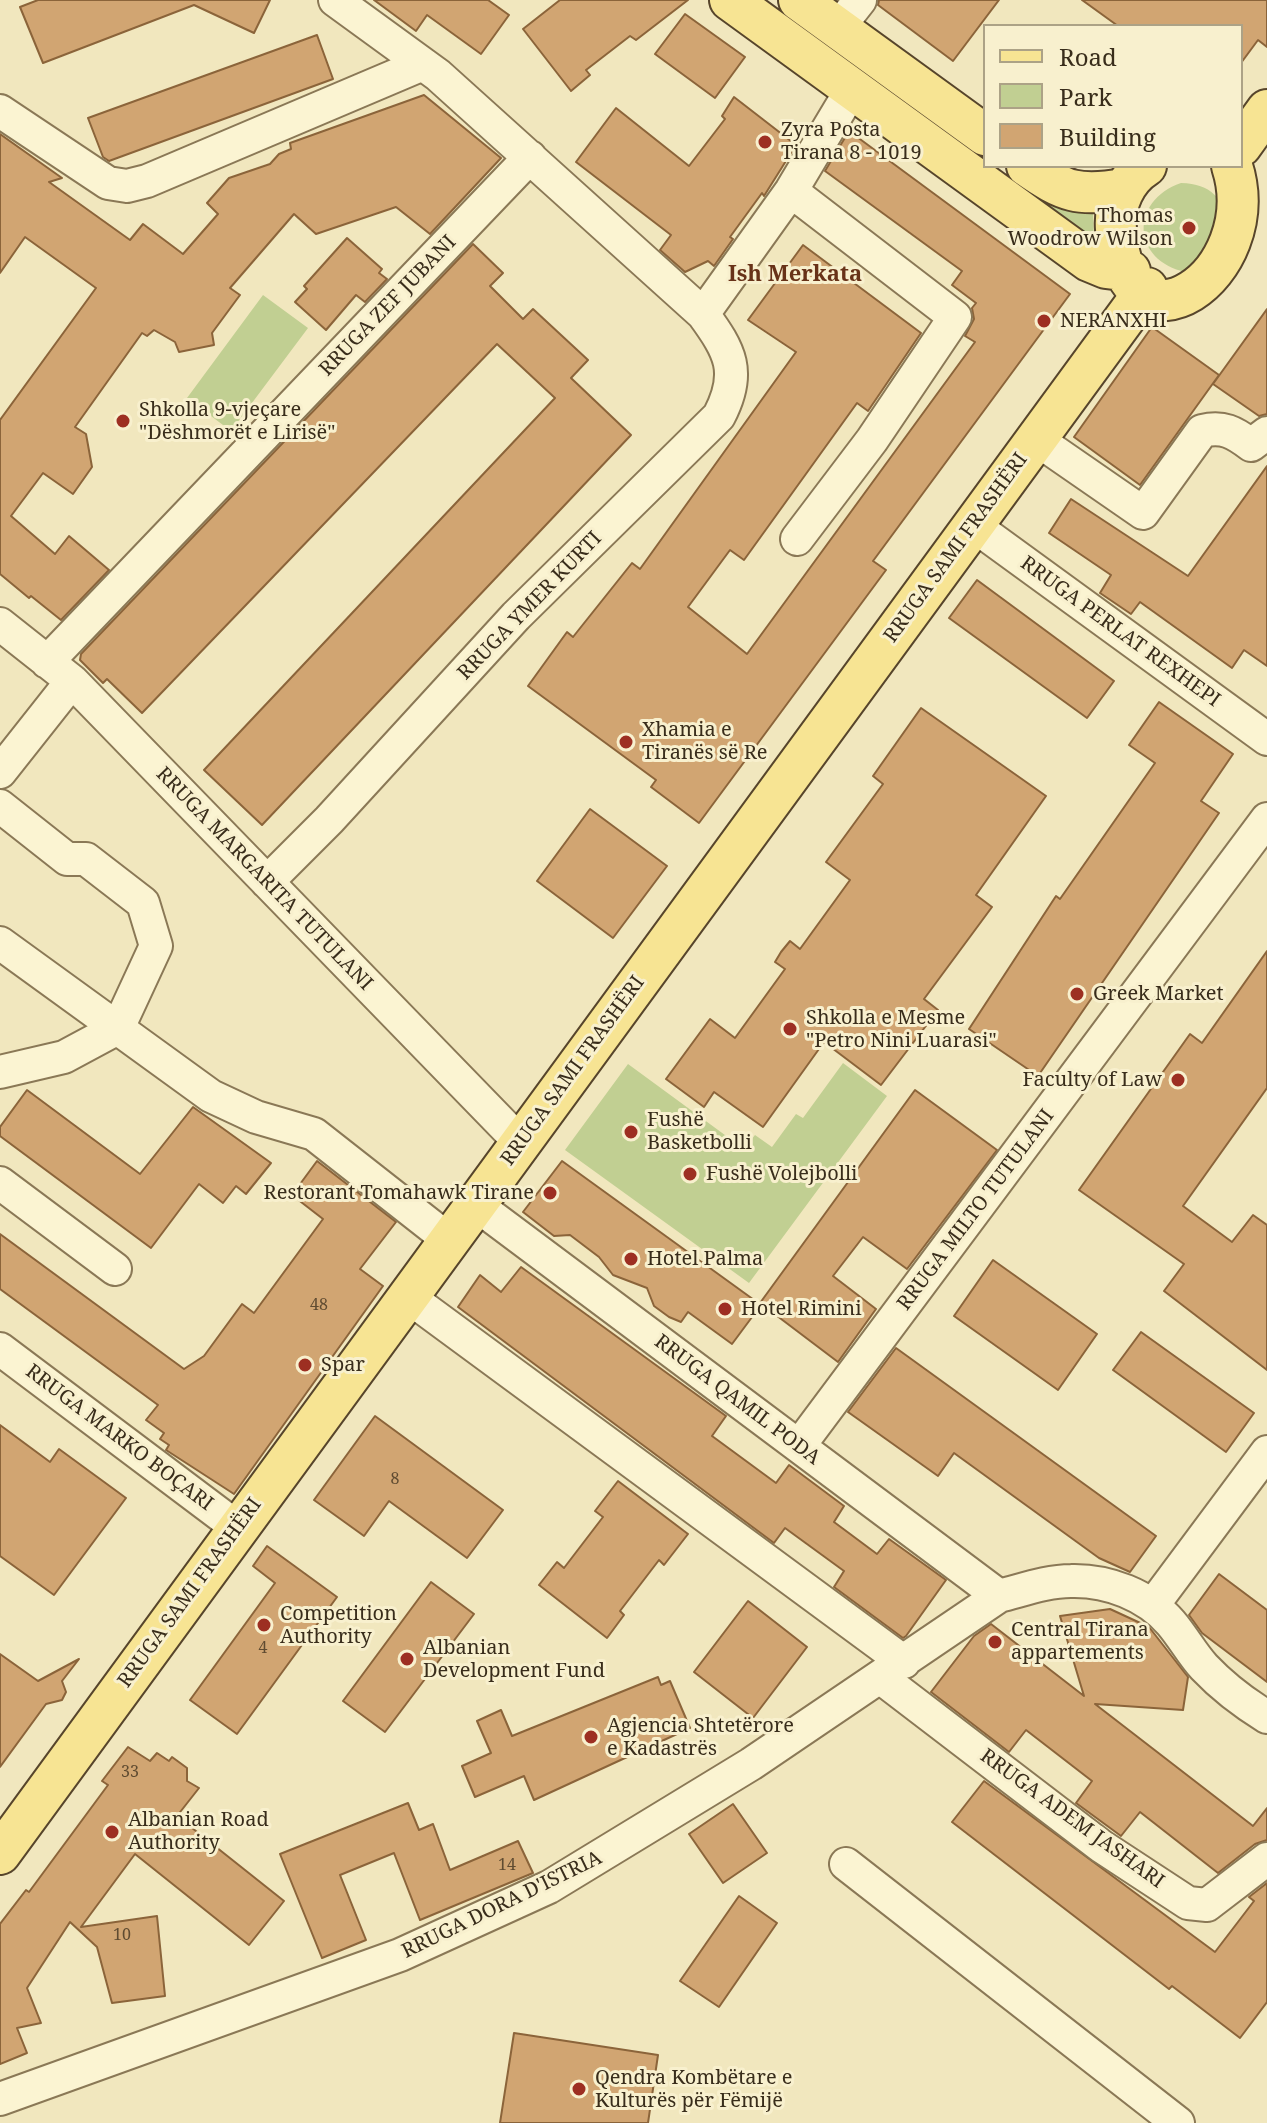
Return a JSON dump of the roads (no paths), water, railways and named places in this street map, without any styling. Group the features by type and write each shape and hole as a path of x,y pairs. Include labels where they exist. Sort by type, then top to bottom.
{"main road":[{"path":"730,0 1089,261 1138,280 1176,300 1208,299 1237,284 1262,260 1262,208 1248,172 1267,110"},
{"path":"799,0 849,14 983,133"},
{"path":"1030,168 1072,192 1096,194 1135,178"},
{"path":"1135,178 1115,216 1117,245 1138,280"},
{"name":"RRUGA SAMI FRASHËRI","path":"0,1854 1036,439 1138,280"}],"street":[{"path":"335,0 423,64 530,157"},
{"path":"0,111 108,183 127,186 147,181 423,64"},
{"path":"703,314 791,191 852,89"},
{"name":"RRUGA YMER KURTI","path":"267,882 516,616 719,416 729,396 731,368 727,346 703,314 530,157"},
{"name":"RRUGA ZEF JUBANI","path":"0,772 60,672 530,157"},
{"path":"791,191 955,317 872,440 797,539"},
{"path":"1036,439 1143,513 1202,431 1218,427 1233,432 1251,445 1267,433"},
{"name":"RRUGA PERLAT REXHEPI","path":"973,525 1267,739"},
{"name":"RRUGA MARGARITA TUTULANI","path":"0,624 60,672 520,1142"},
{"path":"0,806 67,859 86,859 143,903 156,946 118,1028 64,1057 0,1072"},
{"name":"RRUGA MILTO TUTULANI","path":"799,1446 1267,819"},
{"path":"0,943 211,1096 256,1117 314,1134 449,1240"},
{"path":"0,1183 115,1269"},
{"name":"RRUGA QAMIL PODA","path":"475,1204 999,1596"},
{"name":"RRUGA ADEM JASHARI","path":"407,1296 892,1669 1101,1846 1188,1903 1207,1905 1267,1859"},
{"name":"RRUGA MARKO BOÇARI","path":"0,1349 238,1528"},
{"path":"1267,1452 1153,1605 1202,1665 1229,1691 1267,1717"},
{"name":"RRUGA DORA D'ISTRIA","path":"0,2099 400,1955 549,1887 738,1772 999,1596 1043,1584 1084,1581 1128,1591 1153,1605"},
{"path":"846,1864 1178,2123"}],"place":[{"name":"Zyra Posta Tirana 8 - 1019","path":"765,142"},
{"name":"Thomas Woodrow Wilson","path":"1189,228"},
{"name":"NERANXHI","path":"1044,321"},
{"name":"Shkolla 9-vjeçare \"Dëshmorët e Lirisë\"","path":"123,421"},
{"name":"Xhamia e Tiranës së Re","path":"626,742"},
{"name":"Greek Market","path":"1077,994"},
{"name":"Shkolla e Mesme \"Petro Nini Luarasi\"","path":"790,1029"},
{"name":"Faculty of Law","path":"1178,1080"},
{"name":"Fushë Basketbolli","path":"631,1132"},
{"name":"Fushë Volejbolli","path":"690,1174"},
{"name":"Restorant Tomahawk Tirane","path":"550,1193"},
{"name":"Hotel Palma","path":"631,1259"},
{"name":"Hotel Rimini","path":"725,1309"},
{"name":"Spar","path":"305,1365"},
{"name":"Competition Authority","path":"264,1625"},
{"name":"Central Tirana appartements","path":"995,1642"},
{"name":"Albanian Development Fund","path":"407,1659"},
{"name":"Agjencia Shtetërore e Kadastrës","path":"591,1737"},
{"name":"Albanian Road Authority","path":"112,1832"},
{"name":"Qendra Kombëtare e Kulturës për Fëmijë","path":"579,2089"}],"district":[{"name":"Ish Merkata","path":"795,275"}]}
